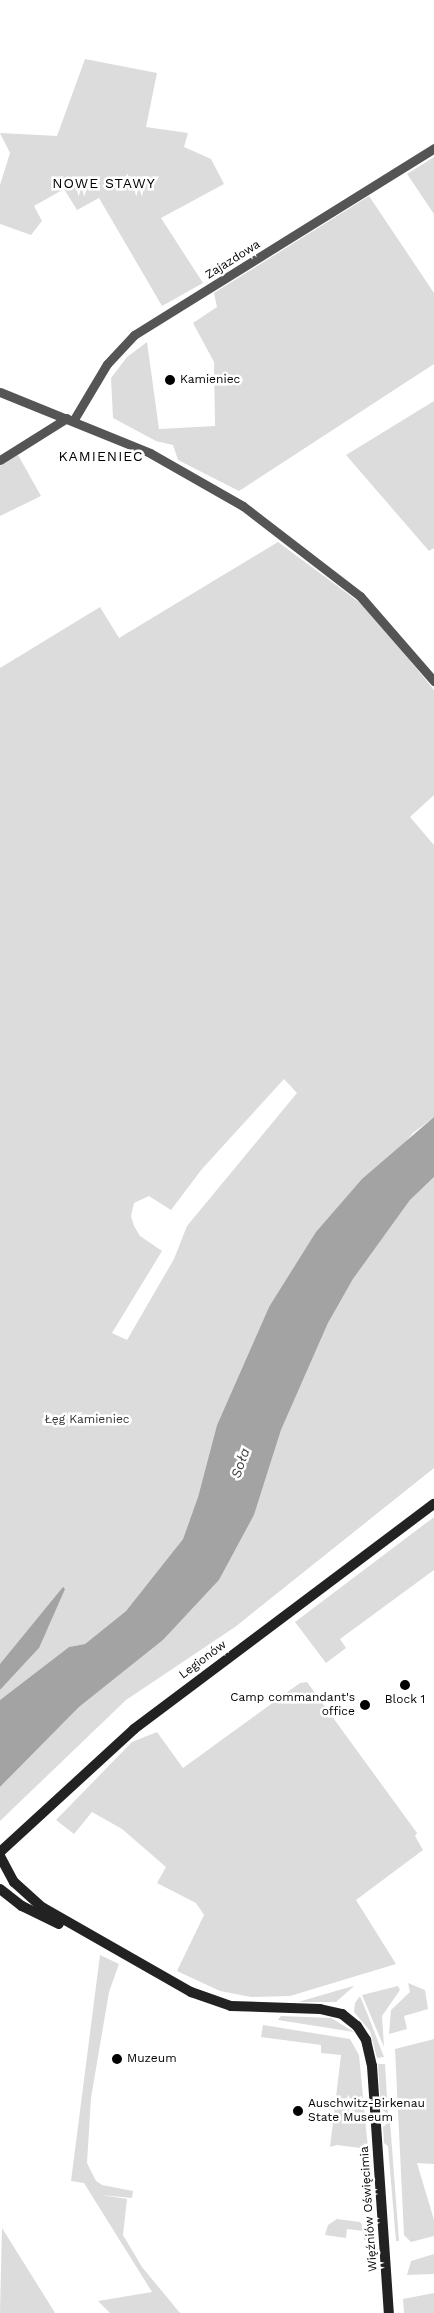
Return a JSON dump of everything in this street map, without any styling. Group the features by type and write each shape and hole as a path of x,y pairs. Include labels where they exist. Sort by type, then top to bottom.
{"street":[{"name":"Zajazdowa","path":"70,419 107,364 134,335 434,148"},
{"path":"0,392 150,453 243,506 360,596 434,681"},
{"path":"0,460 70,419"},
{"name":"Legionów","path":"0,1852 134,1729 434,1504"},
{"name":"Więźniów Oświęcimia","path":"0,1856 24,1894 99,1942"},
{"name":"Więźniów Oświęcimia","path":"0,1889 22,1906 99,1942 191,1992 219,2003 244,2007 320,2008 342,2014 357,2026 366,2040 372,2066 389,2313"}],"green space":[{"path":"85,59 157,73 146,127 188,133 184,147 211,159 224,184 161,218 203,283 162,306 99,198 77,210 64,189 34,206 42,221 31,235 0,224 0,185 10,153 0,133 57,136"},
{"path":"434,157 434,214 407,174"},
{"path":"369,196 434,293 434,364 239,491 178,460 173,445 156,441 113,418 111,378 127,357 147,342 159,429 215,426 214,362 193,323 217,307 214,293"},
{"path":"434,401 434,548 429,551 346,455"},
{"path":"18,455 41,496 0,516 0,466"},
{"name":"Łęg Kamieniec","path":"278,542 367,608 434,690 434,795 410,817 434,845 434,1117 413,1133 269,1307 217,1425 198,1497 183,1539 126,1611 85,1644 69,1647 0,1700 0,1690 39,1648 17,1647 0,1664 0,668 100,607 119,638","holes":["284,1079 297,1093 187,1226 174,1259 127,1340 112,1333 162,1251 140,1236 134,1226 131,1216 134,1203 149,1196 171,1210 202,1169"]},
{"path":"434,1177 434,1468 235,1627 126,1700 0,1821 0,1787 79,1707 163,1640 219,1580 254,1515 281,1430 328,1323 353,1279 410,1200"},
{"path":"434,1517 434,1570 340,1639 346,1648 326,1663 295,1622"},
{"path":"307,1682 417,1833 415,1836 423,1850 356,1900 396,1964 290,1996 251,1997 220,1991 177,1971 204,1915 196,1903 157,1883 166,1867 122,1829 92,1812 74,1834 56,1820 132,1742 157,1732 183,1768 300,1683"},
{"path":"100,1955 119,1964 109,1992 91,2098 87,2163 96,2181 102,2185 133,2191 132,2198 101,2195 127,2199 123,2235 142,2267 180,2313 110,2313 98,2301 152,2292 84,2183 71,2181"},
{"path":"408,1983 425,1990 428,2009 404,2016 407,2029 389,2034 391,2010 410,1992"},
{"path":"353,1986 336,2002 298,2002"},
{"path":"398,1986 400,1990 382,2016 384,2047 362,1995"},
{"path":"360,1996 384,2057 377,2058 370,2031 354,2012 355,2003"},
{"path":"281,2016 331,2018 354,2032 278,2020"},
{"path":"263,2025 350,2039 359,2055 368,2149 337,2145 330,2147 341,2055 321,2053 321,2045 261,2037"},
{"path":"434,2039 434,2164 417,2163 434,2220 434,2236 411,2242 404,2235 395,2049"},
{"path":"378,2064 385,2064 388,2114 381,2109"},
{"path":"390,2121 399,2241 396,2241 388,2146 384,2143 383,2127"},
{"path":"337,2219 360,2222 368,2231 369,2241 364,2240 363,2231 347,2229 346,2238 325,2235 328,2225"},
{"path":"2,2228 47,2300 55,2313 0,2313"},
{"path":"434,2254 434,2274 407,2275 411,2261"},
{"path":"434,2293 434,2313 404,2313 403,2299"}],"water":[{"name":"Soła","path":"434,1117 434,1177 410,1200 353,1279 328,1323 281,1430 254,1515 219,1580 163,1640 79,1707 0,1787 0,1700 69,1647 85,1644 126,1611 183,1539 198,1497 217,1425 269,1307 316,1232 362,1179"},
{"path":"63,1587 65,1589 39,1648 0,1690 0,1664"}],"place":[{"name":"Kamieniec","path":"170,380"},
{"name":"Block 1","path":"405,1685"},
{"name":"Camp commandant's office","path":"365,1705"},
{"name":"Muzeum","path":"117,2059"},
{"name":"Auschwitz-Birkenau State Museum","path":"298,2111"}],"district":[{"name":"NOWE STAWY","path":"104,183"},
{"name":"KAMIENIEC","path":"101,456"}]}
